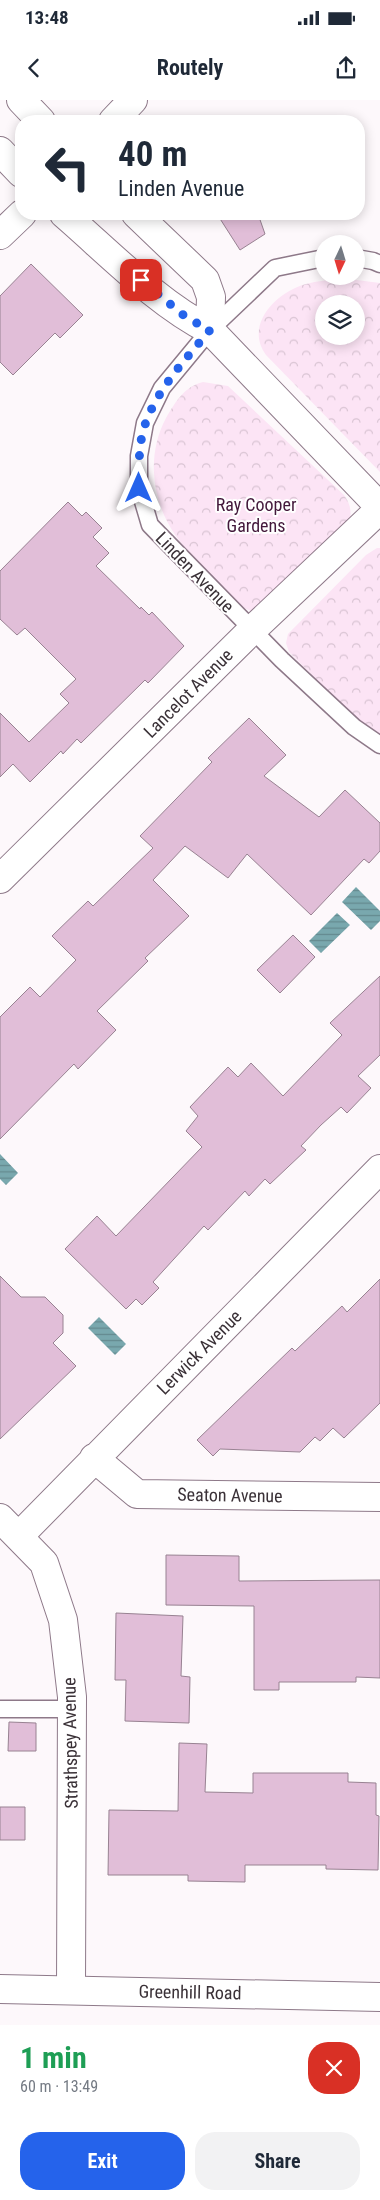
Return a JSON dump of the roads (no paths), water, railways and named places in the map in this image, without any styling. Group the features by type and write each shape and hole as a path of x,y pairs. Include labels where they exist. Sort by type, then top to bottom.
{"street":[{"path":"21,100 35,115"},
{"path":"119,115 133,100"},
{"path":"0,151 15,167"},
{"path":"0,235 16,220"},
{"path":"71,220 168,304 187,318 210,330 380,508"},
{"path":"142,220 205,280 211,297 210,330"},
{"name":"Lancelot Avenue","path":"0,879 252,630 380,508"},
{"name":"Lerwick Avenue","path":"9,1527 94,1458 380,1169"},
{"name":"Seaton Avenue","path":"94,1458 137,1494 380,1497"},
{"name":"Strathspey Avenue","path":"9,1527 44,1563 63,1620 72,1709 71,1989"},
{"name":"Greenhill Road","path":"0,1989 380,1997"}],"lane":[{"name":"Linden Avenue","path":"315,260 275,268 210,330 162,388 145,423 139,456 139,488 150,525 252,630 354,727 380,745"},
{"path":"365,260 380,264"},
{"path":"0,1709 72,1709"}],"water":[{"path":"356,887 380,911 380,921 371,930 342,902"},
{"path":"337,913 350,925 321,953 309,941"},
{"path":"0,1154 18,1173 6,1185 0,1179"},
{"path":"99,1317 126,1344 115,1355 88,1328"}],"park label":[{"name":"Ray Cooper Gardens","path":"256,514"}]}
